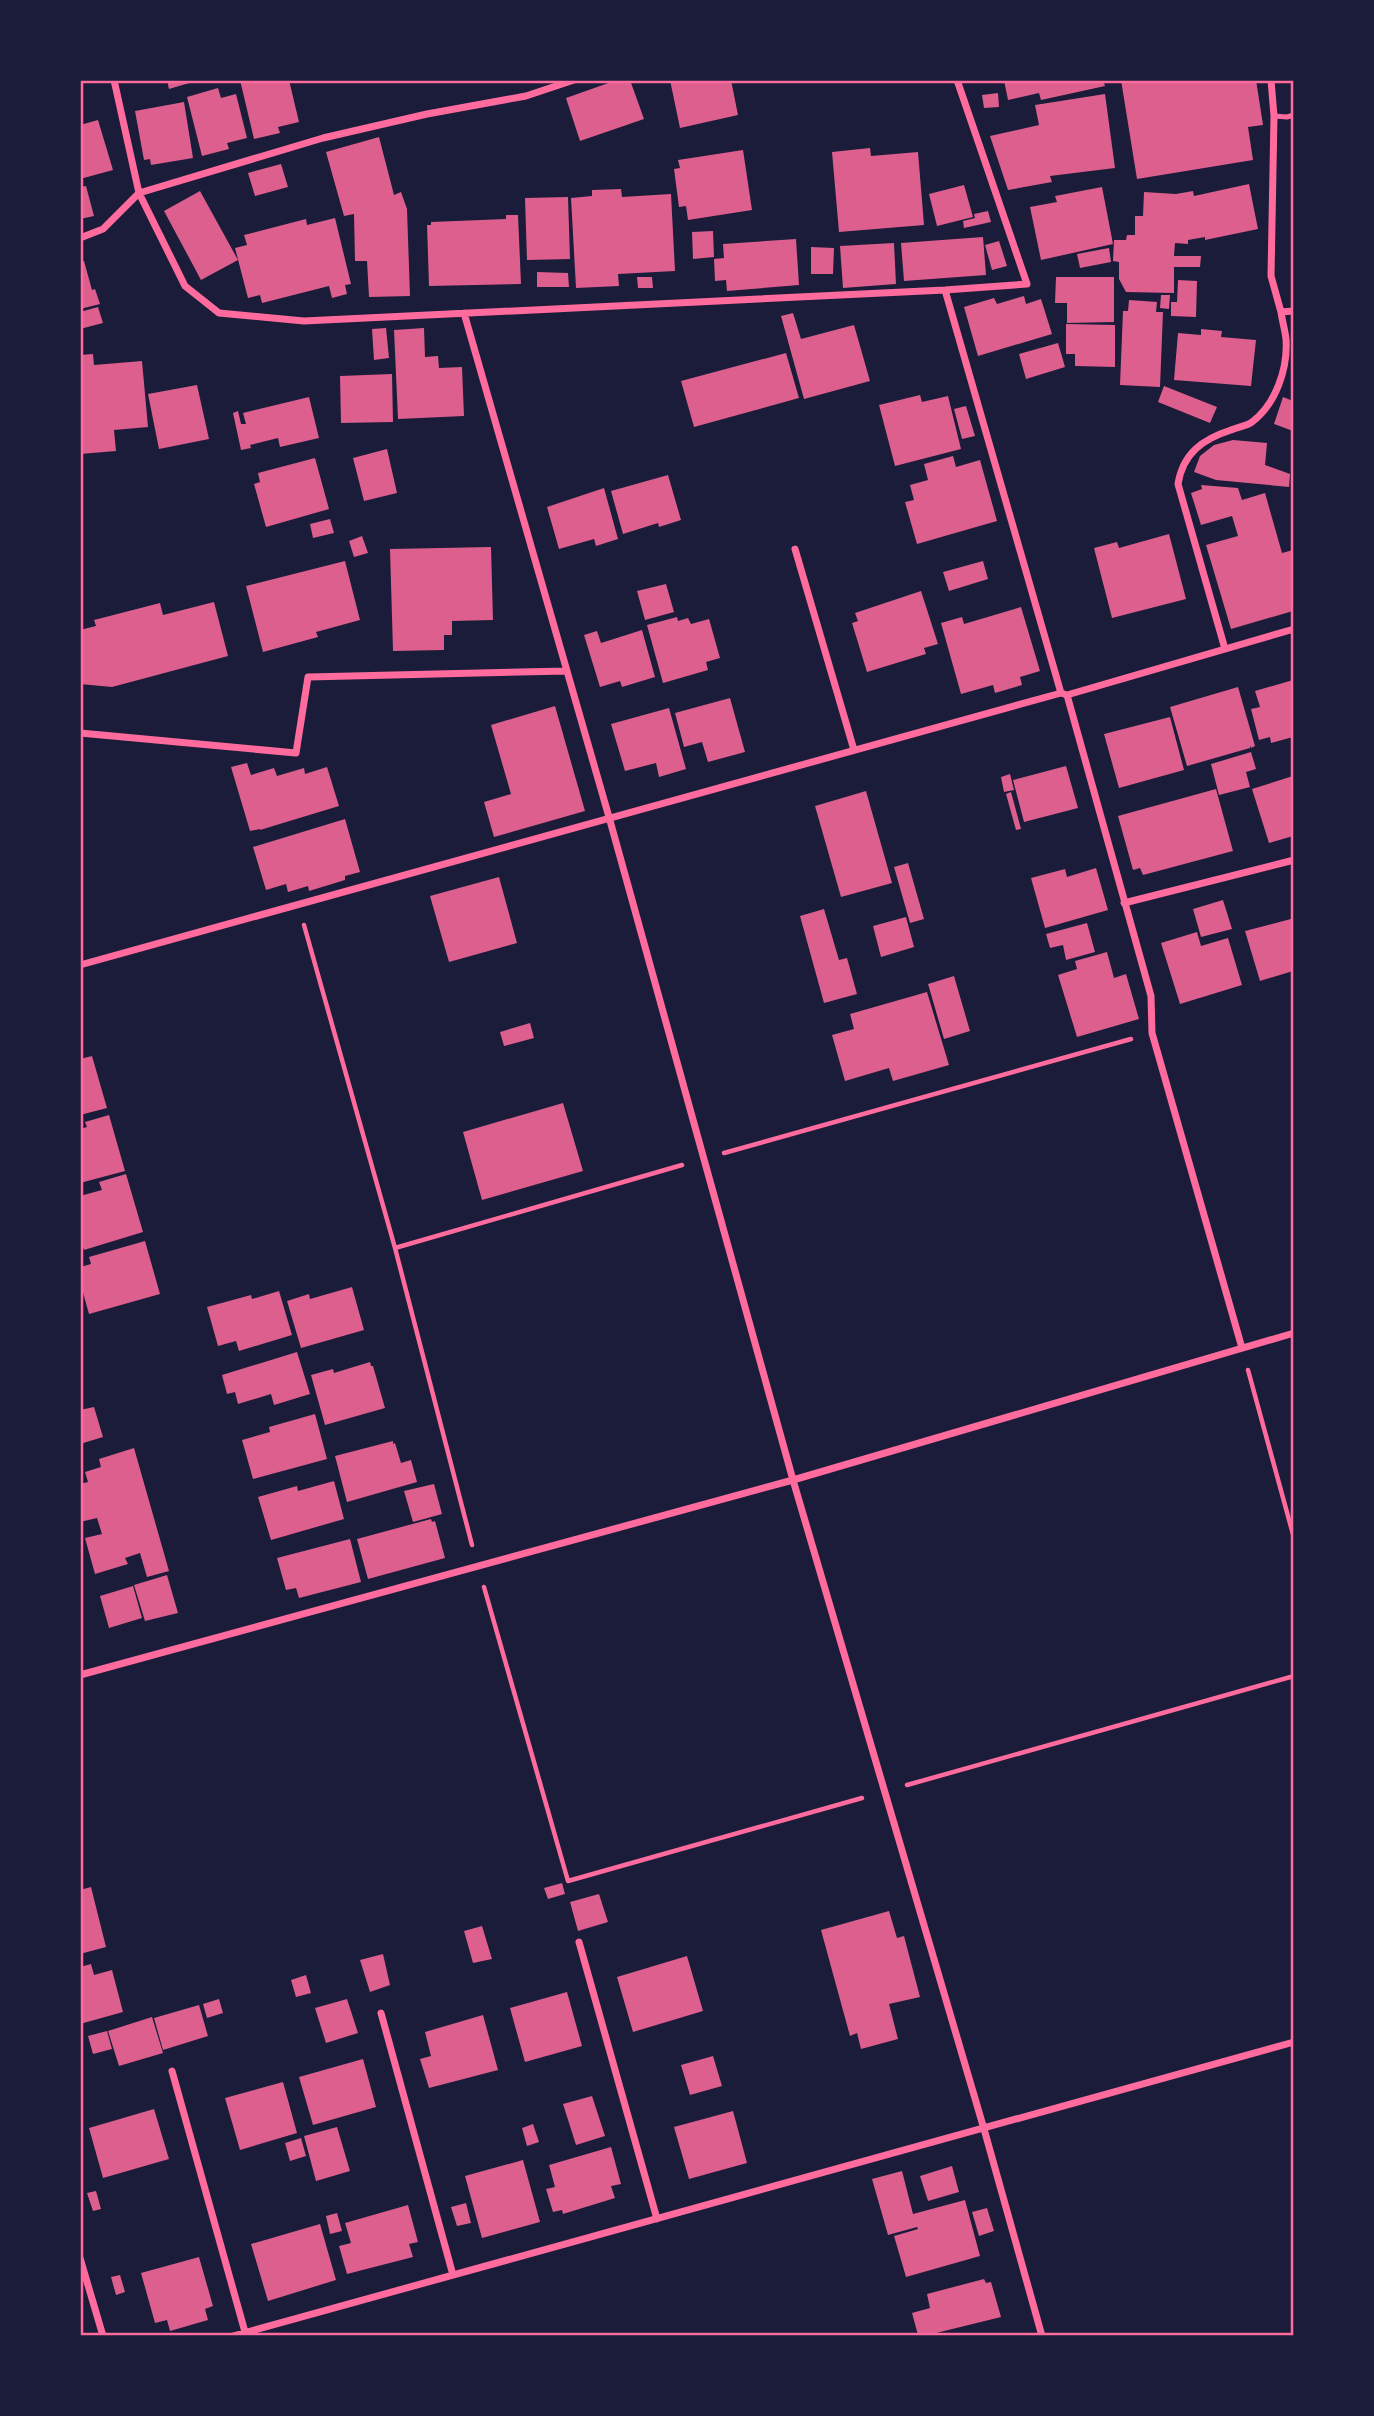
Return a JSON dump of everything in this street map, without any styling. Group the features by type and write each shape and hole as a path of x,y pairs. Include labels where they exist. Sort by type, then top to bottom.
{"street":[{"path":"114,80 139,193 185,286 219,313 304,321 1027,284 957,80"},
{"path":"80,238 103,229 139,193 323,138 428,114 526,96 574,80"},
{"path":"1225,649 1178,484 1180,469 1192,450 1211,436 1251,423 1271,401 1283,370 1286,339 1271,276 1274,116 1271,80"},
{"path":"945,290 1151,996 1152,1033 1242,1348"},
{"path":"1281,312 1293,311"},
{"path":"464,313 568,671 793,1480 984,2129 1042,2336"},
{"path":"795,549 854,750"},
{"path":"81,963 1293,629"},
{"path":"80,733 296,753 308,677 568,671"},
{"path":"1124,903 1293,860"},
{"path":"80,1675 793,1480 1293,1333"},
{"path":"579,1942 657,2219"},
{"path":"381,2013 453,2275"},
{"path":"233,2336 1293,2042"},
{"path":"172,2071 246,2332"},
{"path":"80,2258 103,2336"}],"lane":[{"path":"1274,116 1293,115"}],"path":[{"path":"298,904 395,1248 478,1566 568,1881 1293,1676"},
{"path":"395,1248 704,1158 1152,1033"},
{"path":"1242,1348 1293,1538"}],"building":[{"path":"167,80 195,80 196,81 169,89"},
{"path":"240,80 289,80 299,122 278,127 280,133 254,139"},
{"path":"617,80 630,80 644,119 580,141 566,98"},
{"path":"670,80 731,80 738,115 680,128"},
{"path":"1004,80 1103,80 1105,86 1041,100 1039,93 1008,100"},
{"path":"1121,80 1256,80 1263,125 1248,127 1253,160 1137,179"},
{"path":"218,88 221,98 236,94 247,138 227,143 229,149 202,156 187,97"},
{"path":"998,93 999,107 984,108 982,95"},
{"path":"1105,94 1115,168 1050,176 1052,182 1008,190 990,136 1039,125 1035,105"},
{"path":"184,102 193,158 151,165 150,159 144,160 135,111"},
{"path":"98,120 113,170 80,179 80,125"},
{"path":"379,137 394,195 401,192 407,209 410,296 369,297 367,261 355,261 354,214 344,216 326,152"},
{"path":"870,148 871,156 918,152 924,225 839,232 832,152"},
{"path":"743,150 752,210 688,220 686,206 679,207 674,169 680,168 678,160"},
{"path":"281,164 288,187 255,196 248,173"},
{"path":"1249,184 1258,229 1205,240 1205,237 1188,240 1188,244 1175,243 1174,256 1201,256 1200,267 1174,267 1174,293 1126,292 1119,279 1119,262 1113,261 1114,240 1126,240 1127,235 1135,235 1135,216 1143,216 1144,192 1176,194 1193,191 1194,196"},
{"path":"964,185 973,217 937,226 929,194"},
{"path":"86,186 94,216 80,219 80,187"},
{"path":"1102,187 1113,244 1041,260 1030,207 1057,202 1055,196"},
{"path":"621,189 622,197 671,194 675,271 618,274 619,286 576,288 571,198 592,196 592,190"},
{"path":"200,191 238,260 201,280 164,211"},
{"path":"568,197 570,259 527,260 525,198"},
{"path":"988,211 991,222 964,228 963,221 975,218 974,214"},
{"path":"506,215 518,215 521,284 429,286 427,225 431,225 431,222 506,219"},
{"path":"335,218 351,284 345,285 347,294 332,298 329,286 262,303 260,295 248,298 235,248 247,245 244,235 306,219 307,225"},
{"path":"713,231 714,257 693,259 692,232"},
{"path":"983,237 986,275 904,281 901,243"},
{"path":"796,239 799,285 727,291 726,280 715,281 714,259 724,258 723,244"},
{"path":"999,241 1007,266 992,270 985,245"},
{"path":"894,243 896,284 843,288 840,246"},
{"path":"811,247 834,248 833,274 811,274"},
{"path":"1109,248 1111,262 1080,268 1077,254"},
{"path":"80,261 84,261 92,290 95,289 100,304 80,309"},
{"path":"537,272 568,273 569,287 537,287"},
{"path":"637,277 652,277 653,288 638,288"},
{"path":"1056,277 1114,277 1114,322 1067,323 1067,303 1055,303"},
{"path":"1178,280 1197,281 1196,317 1171,316 1171,302 1177,302"},
{"path":"1161,295 1170,295 1169,309 1160,308"},
{"path":"1024,296 1026,304 1041,299 1052,334 978,356 964,307 994,298 997,304"},
{"path":"1129,300 1157,302 1156,312 1163,312 1160,387 1120,385 1123,311 1128,311"},
{"path":"98,307 103,323 80,329 80,312"},
{"path":"793,313 801,339 854,325 870,381 804,399 781,316"},
{"path":"1066,324 1115,325 1115,367 1075,366 1075,354 1066,354"},
{"path":"386,328 389,358 374,360 372,329"},
{"path":"424,328 425,357 438,356 439,368 462,367 464,416 398,419 394,330"},
{"path":"1201,329 1222,331 1221,337 1256,340 1251,386 1174,380 1178,333 1201,335"},
{"path":"1058,343 1065,367 1026,379 1019,354"},
{"path":"786,353 799,398 694,427 681,381"},
{"path":"93,354 94,365 142,361 148,427 114,430 116,451 80,454 80,355"},
{"path":"392,374 393,422 341,423 340,376"},
{"path":"197,385 209,439 159,449 148,394"},
{"path":"1164,386 1217,407 1210,423 1158,402"},
{"path":"920,395 922,402 948,396 961,449 895,466 879,405"},
{"path":"309,397 319,438 280,447 278,438 241,450 233,413 238,411 241,424 246,424 243,413"},
{"path":"1283,397 1293,401 1293,431 1274,424"},
{"path":"966,406 975,436 962,439 954,409"},
{"path":"1233,440 1267,443 1265,465 1290,474 1289,487 1216,480 1194,472 1200,456 1214,445"},
{"path":"387,449 397,493 364,501 353,458"},
{"path":"953,456 956,467 980,460 997,521 917,544 905,502 914,500 910,485 928,480 924,464"},
{"path":"315,458 329,509 266,527 254,484 260,482 258,473"},
{"path":"668,475 681,520 659,527 658,523 623,534 611,491"},
{"path":"1201,485 1238,488 1242,500 1265,493 1282,553 1293,550 1293,611 1231,629 1206,545 1238,536 1232,516 1201,525 1191,493 1202,489"},
{"path":"604,488 618,539 596,546 594,539 559,549 547,507"},
{"path":"330,519 334,533 313,538 310,524"},
{"path":"1169,534 1186,599 1112,618 1094,548 1117,542 1119,548"},
{"path":"362,536 368,553 354,557 349,541"},
{"path":"491,547 493,620 452,621 452,635 444,635 444,650 393,651 390,549"},
{"path":"345,561 360,620 316,632 318,637 263,652 246,586"},
{"path":"983,561 988,579 949,591 943,572"},
{"path":"666,584 674,612 645,620 637,591"},
{"path":"921,591 938,644 924,648 926,654 867,672 852,623 858,621 855,613"},
{"path":"214,602 228,656 112,687 80,684 80,630 96,626 94,620 160,603 163,615"},
{"path":"1021,607 1040,671 1020,677 1022,685 995,693 993,685 961,694 941,623 962,617 964,624"},
{"path":"677,617 678,621 688,618 691,624 709,619 720,658 706,662 708,670 663,683 647,625"},
{"path":"642,630 655,677 622,687 620,681 600,687 584,635 597,631 601,643"},
{"path":"1293,680 1293,737 1271,743 1270,737 1259,740 1251,709 1260,707 1255,691"},
{"path":"1238,687 1255,746 1251,748 1250,745 1250,748 1187,766 1170,707"},
{"path":"730,698 745,752 708,762 702,742 684,747 675,713"},
{"path":"555,706 585,811 494,837 484,802 511,794 491,725"},
{"path":"669,708 686,769 659,777 656,763 625,771 611,724"},
{"path":"1170,717 1184,770 1119,788 1104,734"},
{"path":"1251,752 1256,769 1246,772 1250,787 1219,795 1211,764"},
{"path":"247,763 251,775 274,768 277,776 304,768 305,774 327,767 339,806 250,831 231,767"},
{"path":"1066,766 1078,808 1024,822 1013,780"},
{"path":"1010,774 1014,790 1004,792 1001,777"},
{"path":"1293,776 1293,836 1269,843 1252,789"},
{"path":"1216,789 1233,851 1143,875 1140,868 1133,870 1118,816"},
{"path":"866,791 892,883 841,897 815,806"},
{"path":"1011,792 1021,829 1016,830 1006,794"},
{"path":"345,819 360,872 345,876 345,880 309,891 308,886 288,892 286,884 266,890 253,847"},
{"path":"908,863 924,919 910,923 894,867"},
{"path":"1096,868 1108,910 1045,928 1031,878 1065,869 1067,877"},
{"path":"499,877 517,943 449,962 430,896"},
{"path":"1223,900 1232,929 1201,937 1193,909"},
{"path":"824,909 839,960 847,958 857,994 824,1003 800,916"},
{"path":"906,917 914,947 881,957 873,926"},
{"path":"1291,919 1293,971 1260,981 1245,931"},
{"path":"1087,923 1095,952 1066,960 1063,945 1050,948 1046,934"},
{"path":"1197,932 1201,946 1228,938 1242,985 1180,1004 1161,943"},
{"path":"1107,952 1114,978 1126,974 1139,1019 1077,1037 1058,975 1077,969 1075,961"},
{"path":"954,976 970,1031 944,1039 928,984"},
{"path":"927,992 949,1065 893,1081 889,1068 845,1081 832,1035 854,1029 850,1014"},
{"path":"530,1023 534,1038 504,1046 500,1032"},
{"path":"92,1056 107,1108 80,1115 80,1059"},
{"path":"563,1103 583,1171 482,1200 463,1132"},
{"path":"109,1115 125,1171 80,1183 80,1129 87,1127 85,1122"},
{"path":"126,1174 143,1232 84,1250 80,1238 80,1196 102,1190 99,1182"},
{"path":"145,1241 160,1294 89,1314 80,1282 80,1267 91,1264 89,1257"},
{"path":"352,1287 364,1330 301,1348 287,1301 309,1294 310,1299"},
{"path":"279,1291 292,1335 239,1351 236,1341 218,1346 207,1307 251,1295 252,1299"},
{"path":"297,1352 310,1394 274,1405 271,1394 238,1404 235,1392 227,1394 222,1375"},
{"path":"370,1362 385,1408 325,1425 311,1375 333,1369 334,1373"},
{"path":"94,1407 103,1437 80,1444 80,1410"},
{"path":"315,1414 327,1459 253,1479 242,1440 270,1432 269,1427"},
{"path":"393,1441 401,1463 411,1460 417,1482 347,1502 335,1456"},
{"path":"134,1448 169,1571 147,1577 140,1553 125,1558 128,1564 95,1574 85,1538 102,1534 97,1518 80,1522 80,1484 88,1482 85,1472 101,1467 99,1459"},
{"path":"334,1481 344,1519 271,1540 258,1497 297,1486 298,1491"},
{"path":"434,1484 442,1514 413,1522 404,1491"},
{"path":"431,1519 432,1522 435,1521 445,1558 368,1579 357,1539"},
{"path":"350,1539 361,1582 299,1598 296,1588 286,1590 277,1558"},
{"path":"167,1575 178,1613 145,1621 134,1585"},
{"path":"133,1586 142,1618 109,1628 100,1596"},
{"path":"562,1883 565,1894 548,1899 544,1888"},
{"path":"91,1887 106,1947 80,1954 80,1890"},
{"path":"599,1894 608,1922 578,1931 570,1902"},
{"path":"889,1911 897,1938 904,1936 920,1997 889,2004 898,2039 861,2049 857,2033 850,2036 821,1930"},
{"path":"482,1926 492,1959 473,1963 464,1931"},
{"path":"383,1954 390,1985 370,1992 360,1960"},
{"path":"687,1956 703,2011 633,2032 617,1977"},
{"path":"91,1964 94,1975 112,1970 123,2012 80,2024 80,1967"},
{"path":"306,1975 311,1993 296,1997 291,1980"},
{"path":"567,1992 582,2046 525,2062 510,2008"},
{"path":"219,1999 223,2013 207,2018 203,2004"},
{"path":"347,1999 358,2033 326,2043 315,2008"},
{"path":"199,2005 208,2036 163,2050 154,2018"},
{"path":"483,2015 498,2070 429,2088 420,2059 431,2056 425,2032"},
{"path":"152,2017 163,2053 119,2066 108,2031"},
{"path":"107,2031 112,2049 93,2054 88,2036"},
{"path":"713,2056 722,2086 690,2095 681,2065"},
{"path":"363,2059 376,2107 313,2125 299,2077"},
{"path":"283,2082 297,2133 240,2150 225,2098"},
{"path":"592,2096 605,2136 576,2145 563,2104"},
{"path":"154,2109 169,2159 103,2178 89,2128"},
{"path":"733,2111 747,2163 689,2179 674,2127"},
{"path":"533,2124 539,2142 527,2146 522,2128"},
{"path":"337,2127 350,2171 316,2181 304,2136"},
{"path":"301,2138 306,2156 290,2161 285,2143"},
{"path":"611,2147 621,2184 611,2186 615,2198 563,2214 562,2210 553,2212 546,2189 555,2187 549,2165"},
{"path":"523,2160 540,2222 482,2238 465,2176"},
{"path":"952,2166 959,2192 928,2201 920,2176"},
{"path":"902,2171 913,2214 965,2200 980,2256 906,2277 894,2236 918,2229 917,2227 888,2235 872,2179"},
{"path":"96,2191 101,2209 93,2211 87,2193"},
{"path":"466,2203 471,2223 457,2226 451,2207"},
{"path":"408,2205 418,2242 409,2244 413,2257 347,2274 339,2246 351,2243 345,2223"},
{"path":"987,2208 994,2231 979,2236 972,2212"},
{"path":"337,2213 342,2231 330,2234 326,2216"},
{"path":"320,2224 336,2280 268,2301 251,2244"},
{"path":"199,2257 213,2306 205,2309 208,2320 170,2331 167,2320 155,2323 141,2273"},
{"path":"120,2275 125,2292 116,2295 111,2277"},
{"path":"984,2279 986,2283 991,2282 1001,2317 928,2335 918,2335 912,2313 930,2308 927,2294"}]}
